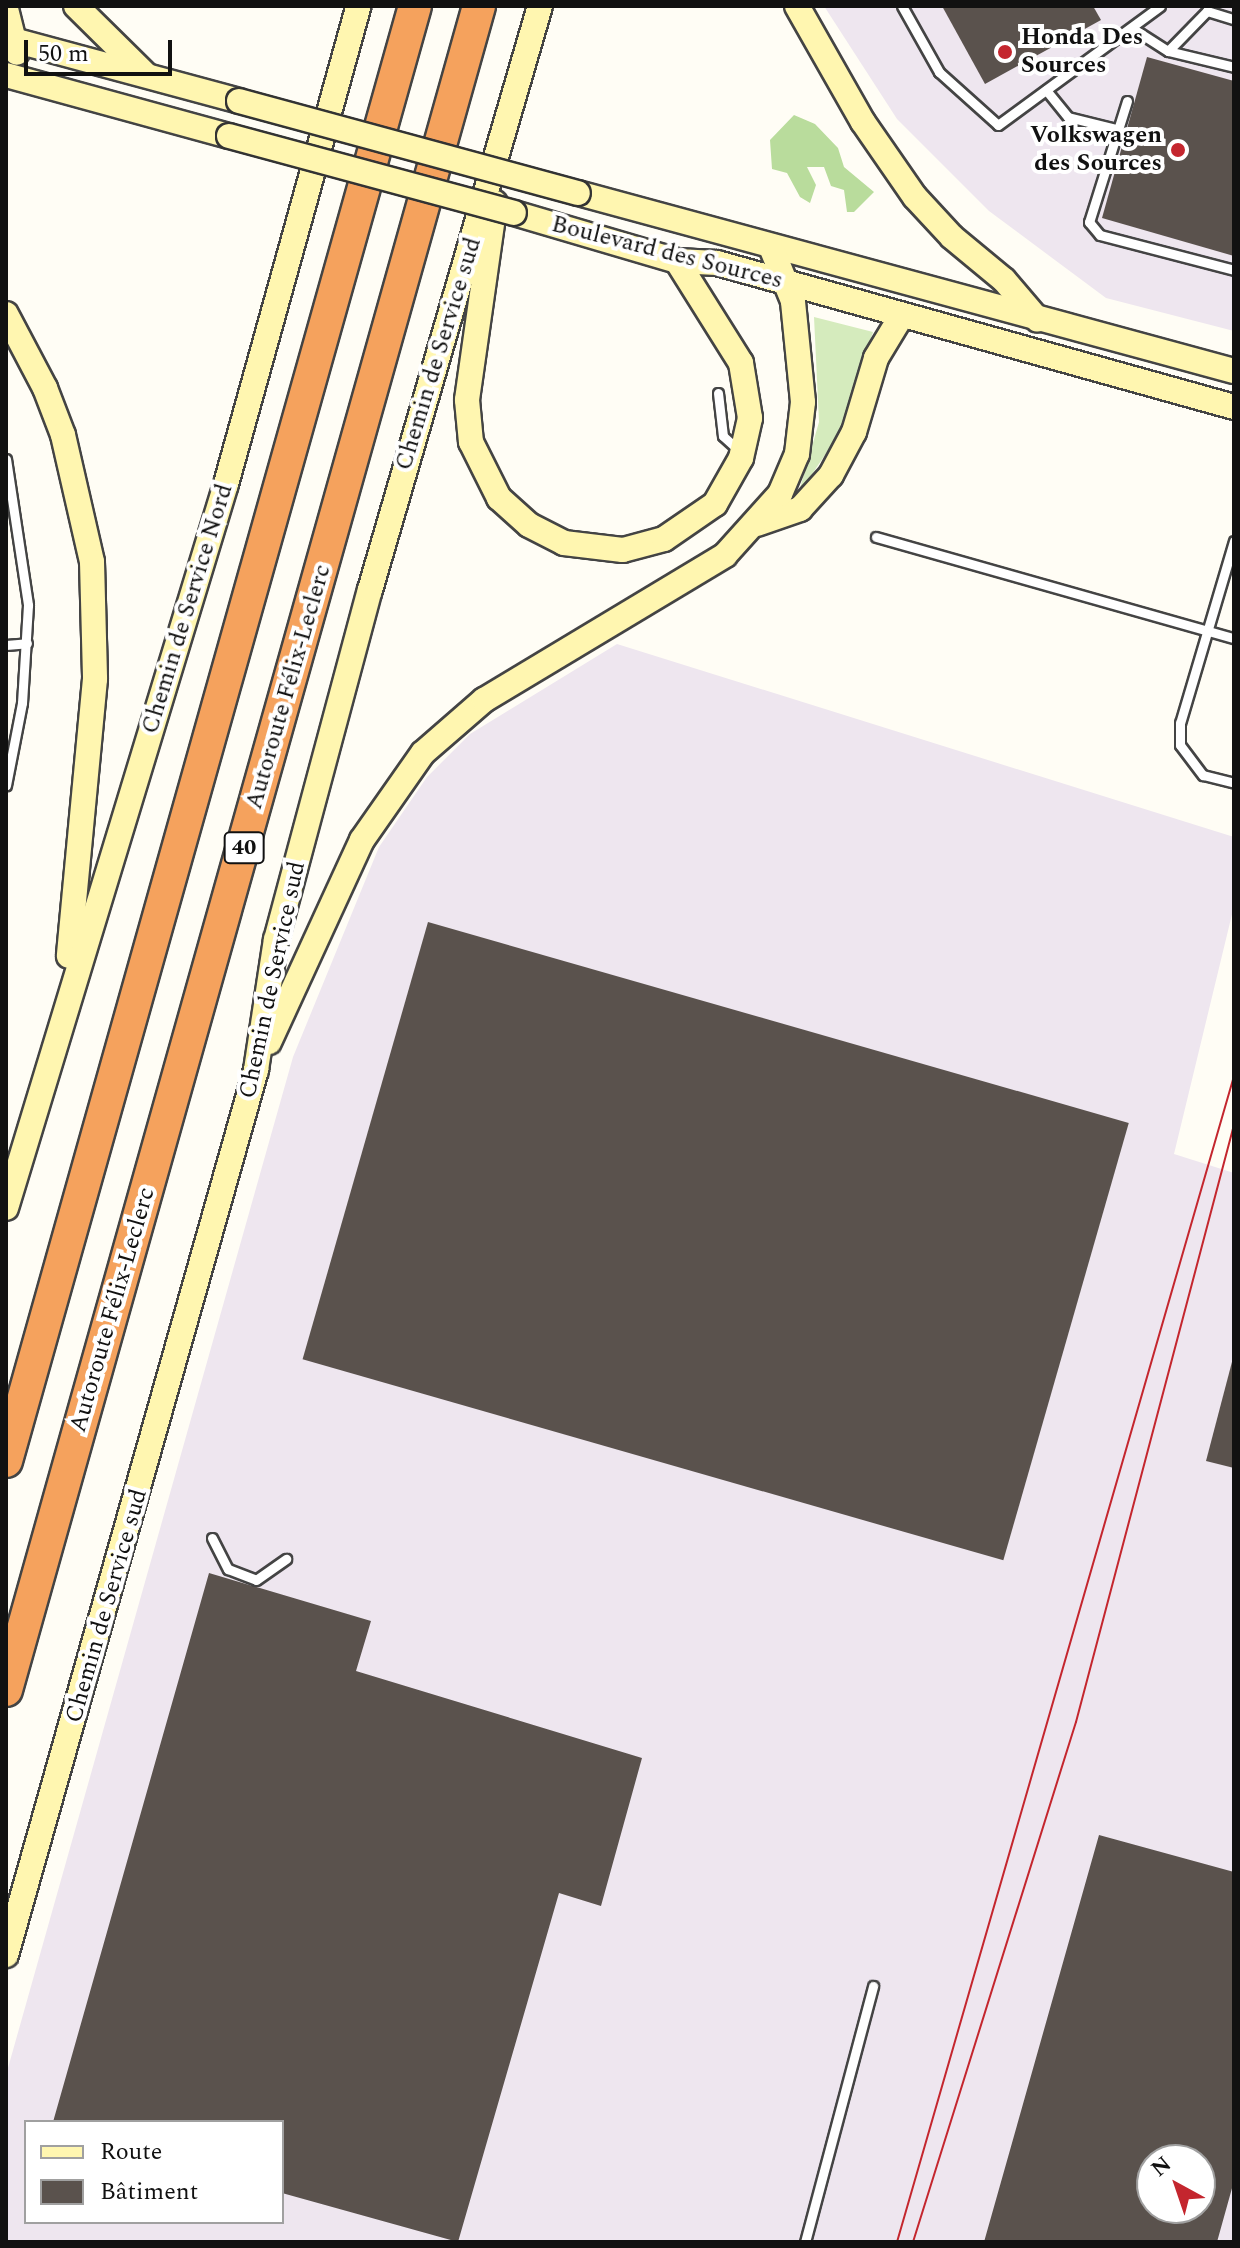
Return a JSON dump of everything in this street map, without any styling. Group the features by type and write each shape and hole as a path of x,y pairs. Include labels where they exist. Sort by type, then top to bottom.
{"highway":[{"name":"40","path":"6,1461 415,6"},
{"name":"Autoroute Félix-Leclerc","path":"6,1690 479,6"}],"main road":[{"path":"76,6 147,75"},
{"name":"Chemin de Service Nord","path":"8,1191 226,484 359,6"},
{"name":"Chemin de Service sud","path":"6,1955 256,1070 280,924 439,346 500,157 540,6"},
{"path":"797,6 875,140 915,197 952,237 1004,280 1038,320"},
{"path":"6,9 17,78"},
{"name":"Boulevard des Sources","path":"9,39 1234,371"},
{"name":"Boulevard des Sources","path":"17,78 568,228 677,261 717,263 1234,407"},
{"path":"500,157 467,400 471,442 499,498 529,525 564,543 623,550 664,539 700,518 726,488 742,454 750,418 741,363 677,261"},
{"path":"256,1070 362,840 423,753 484,700 714,562 757,524 786,482 803,421 796,319 788,283 771,247"},
{"path":"6,314 45,388 63,435 92,562 93,716 63,1007"},
{"path":"757,524 800,509 831,475 854,432 876,358 902,315"}],"lane":[{"path":"902,6 939,72 998,125 1160,6"},
{"path":"1168,51 1207,11 1234,19"},
{"path":"1132,28 1168,51 1234,67"},
{"path":"1046,90 1068,117 1116,129"},
{"path":"1127,101 1089,222 1100,235 1234,270"},
{"path":"718,393 723,436 742,454"},
{"path":"6,459 25,567 27,643 22,703 6,785"},
{"path":"876,537 1232,638 1234,626"},
{"path":"1234,541 1180,723 1180,745 1203,775 1234,783"},
{"path":"6,645 27,643"},
{"path":"212,1538 228,1569 256,1580 286,1559"},
{"path":"805,2242 873,1986"}],"shaded area":[{"path":"824,6 1234,6 1234,331 1106,298 989,211 897,119"},
{"path":"617,644 1234,837 1234,906 1174,1154 1234,1173 1234,2242 6,2242 6,2075 293,1057 379,847 427,777 470,734"}],"green space":[{"path":"794,115 815,124 838,148 844,167 874,192 854,212 847,212 844,190 831,186 824,167 807,167 816,185 810,203 800,197 787,173 772,169 770,140"},
{"path":"814,317 873,332 837,437 798,495 819,422"}],"building":[{"name":"Honda Des Sources","path":"942,6 1093,6 1101,20 985,84"},
{"name":"Volkswagen des Sources","path":"1147,57 1234,81 1234,256 1102,218"},
{"path":"428,922 1129,1123 1003,1560 303,1359"},
{"path":"1234,1358 1234,1468 1206,1461"},
{"path":"209,1573 371,1621 356,1671 642,1758 601,1906 559,1893 458,2242 284,2194 284,2120 54,2120"},
{"path":"1099,1835 1234,1872 1234,2181 1217,2242 984,2242"}],"tram line":[{"path":"897,2242 1234,1076"},
{"path":"913,2242 1076,1722 1234,1125"}],"place":[{"name":"Honda Des Sources","path":"1005,52"},
{"name":"Volkswagen des Sources","path":"1178,150"}]}
